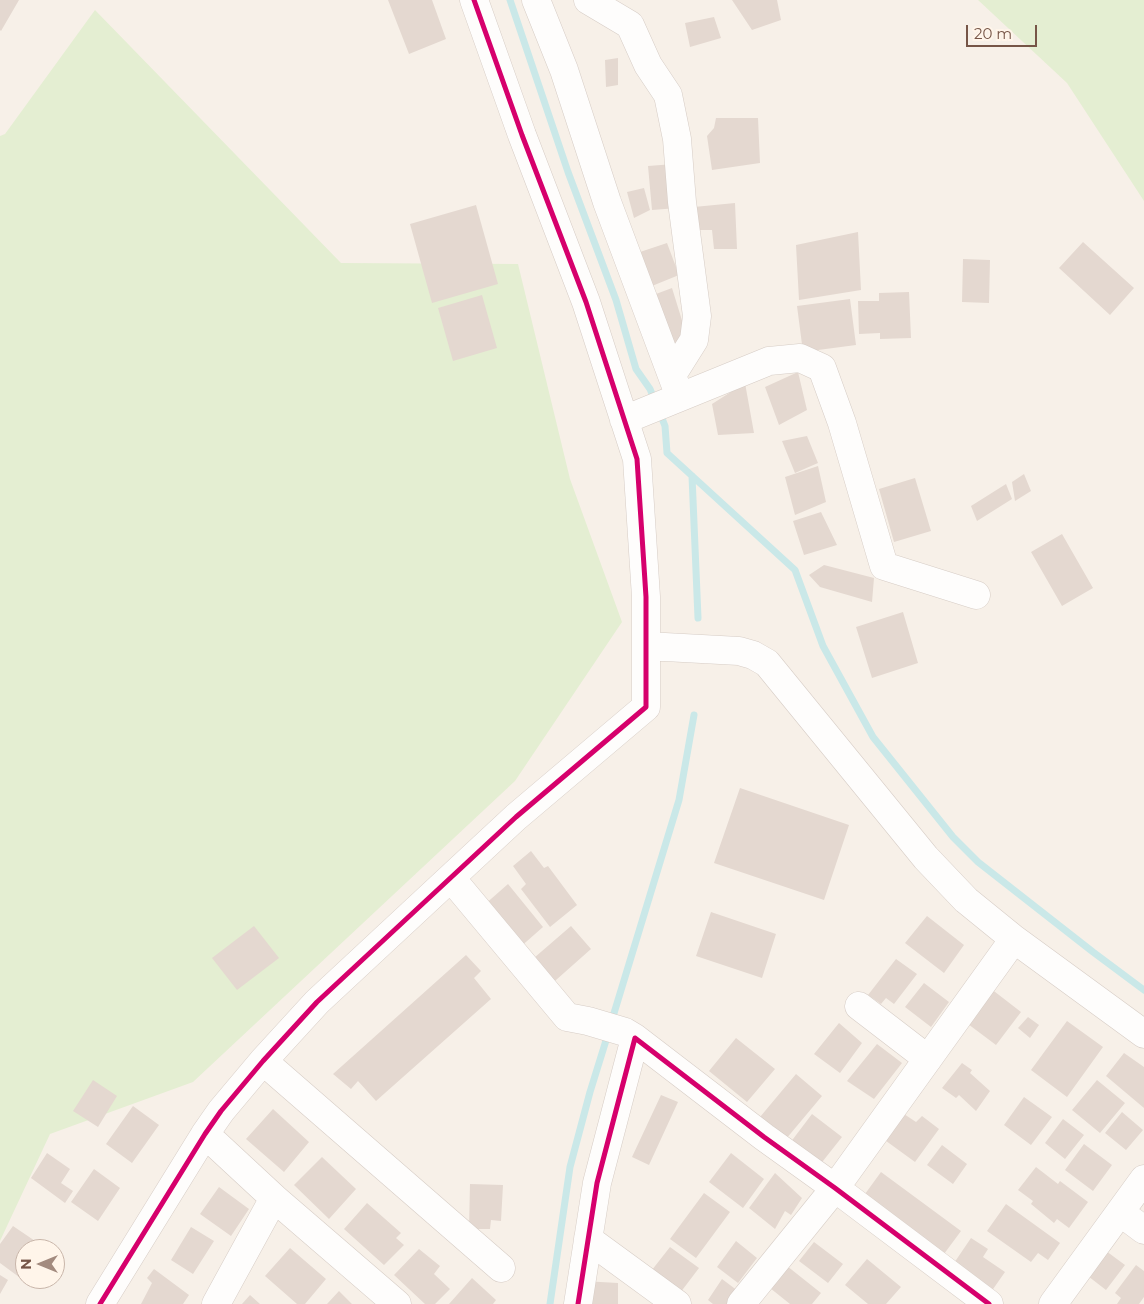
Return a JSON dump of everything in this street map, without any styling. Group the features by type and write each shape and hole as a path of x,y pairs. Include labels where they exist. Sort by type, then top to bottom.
{"street":[{"path":"100,1304 221,1111 263,1061 318,1002 516,817 646,707 646,597 635,415 586,302 522,135 474,0"},
{"path":"536,0 564,70 607,202 674,391"},
{"path":"588,0 630,25 648,65 668,95 677,139 682,202 697,316 694,340 674,391"},
{"path":"635,415 674,391 769,361 800,358 822,368 842,423 884,566 976,594"},
{"path":"646,646 739,651 753,655 767,663 926,858 966,900 1014,939 1144,1034"},
{"path":"451,878 568,1018 588,1021 630,1035 989,1304"},
{"path":"741,1304 835,1188 1014,939"},
{"path":"859,1006 928,1059"},
{"path":"578,1304 597,1183 630,1035"},
{"path":"263,1061 501,1268"},
{"path":"206,1134 274,1198 397,1304"},
{"path":"1052,1304 1144,1179"},
{"path":"216,1304 274,1198"},
{"path":"1120,1212 1144,1230"},
{"path":"588,1239 677,1304"}],"green space":[{"path":"978,0 1144,0 1144,201 1067,83"},
{"path":"95,10 341,263 518,264 570,479 622,622 515,781 193,1082 50,1134 0,1241 0,136 5,134"}],"building":[{"path":"0,0 19,0 1,31 0,30"},
{"path":"388,0 432,0 446,39 409,54"},
{"path":"732,0 777,0 781,20 752,30"},
{"path":"714,17 721,38 690,47 685,23"},
{"path":"618,58 618,85 606,87 605,60"},
{"path":"716,118 758,118 760,163 712,170 707,136 714,128"},
{"path":"674,164 678,208 652,210 648,166"},
{"path":"644,188 650,210 634,218 627,192"},
{"path":"735,203 737,249 714,249 712,230 695,230 694,207"},
{"path":"476,205 498,284 432,303 410,224"},
{"path":"858,232 861,290 799,300 796,245"},
{"path":"1083,242 1134,288 1110,315 1059,268"},
{"path":"667,243 679,275 647,288 634,254"},
{"path":"963,259 990,260 989,303 962,302"},
{"path":"672,288 689,343 665,351 648,297"},
{"path":"909,292 911,338 880,339 880,333 859,334 858,301 879,301 879,293"},
{"path":"482,295 497,348 453,361 438,308"},
{"path":"850,299 856,345 803,352 797,306"},
{"path":"798,372 807,410 779,425 765,387"},
{"path":"745,383 754,433 718,435 712,404"},
{"path":"807,436 818,463 795,473 782,441"},
{"path":"818,466 826,502 795,515 785,477"},
{"path":"1024,474 1031,491 1015,501 1012,482"},
{"path":"915,478 931,531 894,542 879,489"},
{"path":"1006,484 1012,499 977,521 971,506"},
{"path":"821,512 837,545 804,555 793,521"},
{"path":"1062,534 1093,588 1062,606 1031,552"},
{"path":"824,565 874,578 872,602 820,587 809,575"},
{"path":"903,612 918,663 872,678 856,627"},
{"path":"740,788 849,825 824,900 714,863"},
{"path":"531,851 544,868 548,866 577,905 550,927 521,889 526,884 513,866"},
{"path":"508,884 543,927 518,949 483,906"},
{"path":"711,912 776,934 762,978 696,956"},
{"path":"927,916 964,945 944,973 905,943"},
{"path":"254,926 279,958 237,990 212,958"},
{"path":"571,926 591,949 547,988 527,964"},
{"path":"466,955 481,971 474,978 491,999 376,1101 358,1081 351,1089 333,1074"},
{"path":"896,959 917,974 894,1004 886,998 881,1004 868,995"},
{"path":"924,983 949,1002 931,1027 905,1007"},
{"path":"990,988 1021,1012 996,1045 964,1021"},
{"path":"1028,1017 1039,1025 1030,1038 1018,1028"},
{"path":"1067,1021 1103,1047 1067,1097 1031,1070"},
{"path":"839,1023 862,1043 840,1073 814,1054"},
{"path":"736,1038 775,1069 747,1102 709,1071"},
{"path":"877,1044 902,1063 874,1099 847,1081"},
{"path":"1124,1053 1144,1067 1144,1108 1106,1076"},
{"path":"962,1063 972,1070 970,1073 990,1091 976,1111 959,1095 956,1098 942,1088"},
{"path":"796,1074 822,1096 786,1139 760,1117"},
{"path":"93,1080 117,1096 98,1127 73,1111"},
{"path":"1097,1080 1125,1103 1100,1133 1072,1110"},
{"path":"661,1095 678,1102 649,1165 632,1157"},
{"path":"1024,1097 1052,1117 1031,1145 1004,1125"},
{"path":"133,1106 159,1125 132,1163 106,1144"},
{"path":"273,1109 309,1142 284,1172 246,1139"},
{"path":"1122,1112 1143,1130 1126,1150 1105,1133"},
{"path":"812,1114 842,1137 819,1166 790,1143"},
{"path":"904,1114 916,1122 922,1116 939,1129 915,1162 882,1138"},
{"path":"1063,1119 1084,1135 1065,1159 1045,1143"},
{"path":"1084,1144 1112,1165 1093,1191 1065,1170"},
{"path":"942,1145 967,1164 953,1184 927,1165"},
{"path":"47,1153 70,1169 61,1183 73,1191 65,1203 31,1178"},
{"path":"731,1153 764,1179 743,1208 709,1182"},
{"path":"322,1157 356,1189 329,1219 294,1185"},
{"path":"1036,1167 1058,1184 1060,1181 1088,1202 1069,1228 1057,1219 1054,1223 1031,1204 1033,1201 1018,1190"},
{"path":"94,1169 120,1188 98,1221 71,1202"},
{"path":"881,1172 961,1231 944,1254 865,1194"},
{"path":"775,1173 802,1198 791,1215 785,1211 775,1229 749,1208"},
{"path":"470,1184 503,1185 501,1221 491,1220 490,1229 469,1229"},
{"path":"219,1187 249,1209 231,1236 200,1214"},
{"path":"704,1193 730,1212 696,1258 670,1239"},
{"path":"367,1203 401,1233 396,1238 404,1245 384,1265 344,1229"},
{"path":"1006,1204 1060,1243 1048,1260 1038,1253 1031,1262 987,1231"},
{"path":"13,1226 32,1239 15,1239 15,1274 0,1263 0,1244"},
{"path":"191,1227 214,1241 193,1274 171,1260"},
{"path":"971,1238 988,1249 983,1257 1005,1272 991,1292 952,1266"},
{"path":"736,1241 757,1258 738,1283 717,1267"},
{"path":"814,1242 843,1264 828,1283 799,1261"},
{"path":"670,1247 699,1268 677,1297 648,1275"},
{"path":"290,1248 326,1279 305,1304 297,1304 265,1276"},
{"path":"1102,1248 1125,1265 1106,1290 1084,1273"},
{"path":"419,1249 440,1266 434,1274 450,1289 435,1304 425,1304 394,1275"},
{"path":"867,1259 901,1287 886,1304 868,1304 845,1285"},
{"path":"1136,1265 1144,1271 1144,1297 1139,1304 1117,1304 1121,1298 1115,1293"},
{"path":"787,1266 821,1293 812,1304 790,1304 770,1288"},
{"path":"154,1269 189,1295 183,1304 141,1304 152,1283 147,1278"},
{"path":"0,1275 8,1280 0,1294"},
{"path":"472,1278 496,1300 493,1304 449,1304"},
{"path":"722,1279 738,1291 730,1304 713,1304 708,1300"},
{"path":"583,1281 618,1283 618,1304 580,1304"},
{"path":"339,1291 352,1304 327,1304"},
{"path":"250,1295 260,1304 242,1304"}],"waterway":[{"path":"510,0 568,172 616,300 636,369 650,389 655,401"},
{"path":"659,411 665,426 667,453 795,570 823,646 873,737 953,837 978,862 1144,990"},
{"path":"692,476 698,618"},
{"path":"611,1023 679,800 694,715"},
{"path":"550,1304 570,1167 608,1034"}],"cycle path":[{"path":"100,1304 205,1134 221,1111 263,1061 317,1002 516,817 646,707 646,597 637,459 586,302 522,135 474,0"},
{"path":"578,1304 597,1183 635,1038 764,1137 989,1304"}]}
